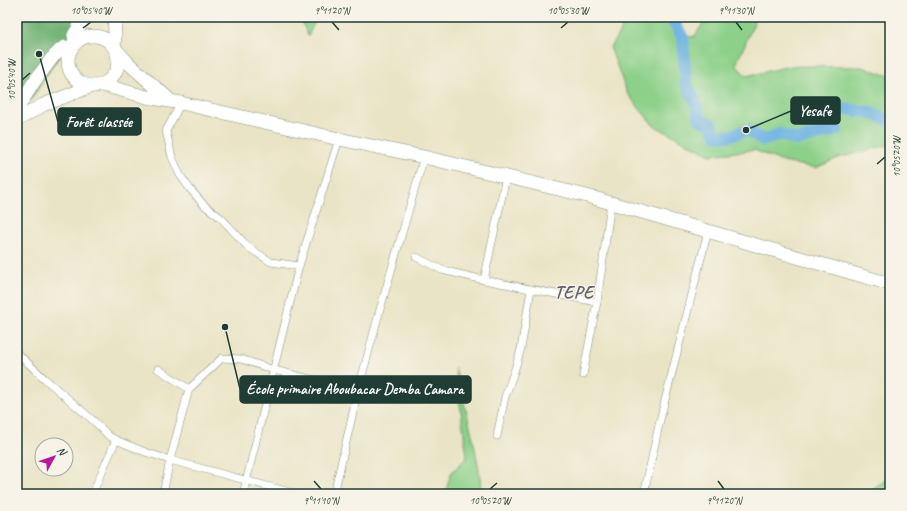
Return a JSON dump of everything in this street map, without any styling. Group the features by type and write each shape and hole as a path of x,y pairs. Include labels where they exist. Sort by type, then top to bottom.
{"highway":[{"path":"73,45 74,35 84,17"},
{"path":"17,120 43,105 108,81 114,75 117,69 118,61 114,47 116,35 114,17"},
{"path":"176,102 128,63 109,41 103,37 95,35 81,38 73,45 68,54 67,62 72,76 78,82 85,85 97,86 176,102 424,157 586,196 890,284"},
{"path":"17,109 34,82 52,58 61,49 73,45"}],"street":[{"path":"176,102 166,131 172,157 180,175 190,189 204,205 221,218 248,247 271,262 299,266"},
{"path":"243,494 299,266 339,139"},
{"path":"334,494 358,390 424,157"},
{"path":"484,280 506,177"},
{"path":"583,375 597,302 611,203"},
{"path":"644,494 660,420 708,231"},
{"path":"416,257 442,270 484,280 597,302"},
{"path":"497,436 505,397 520,349 531,289"},
{"path":"17,353 116,440 170,460 297,494"},
{"path":"163,494 170,460 189,389 222,358 240,359 274,370 358,390"},
{"path":"158,369 189,389"},
{"path":"92,494 116,440"}],"green space":[{"path":"17,17 85,17 32,98 17,112"},
{"path":"300,17 317,17 308,36"},
{"path":"617,17 671,17 683,38 695,36 704,22 704,17 752,17 754,23 736,65 746,76 791,66 862,67 890,76 890,145 838,158 816,168 783,162 754,150 710,155 653,125 627,93 610,47 622,29"},
{"path":"455,367 473,438 480,475 481,494 445,494 451,473 467,457"},
{"path":"890,478 890,494 870,494 876,486"}],"waterway":[{"path":"671,17 683,38 686,84 695,100 700,120 711,124 716,135 729,136 746,130 762,140 779,134 797,140 837,130 831,121 835,110 845,109 868,112 890,121"}],"place":[{"name":"Forêt classée","path":"39,54"},
{"name":"Yesafe","path":"746,130"},
{"name":"École primaire Aboubacar Demba Camara","path":"225,327"}],"district":[{"name":"TEPE","path":"574,292"}]}
